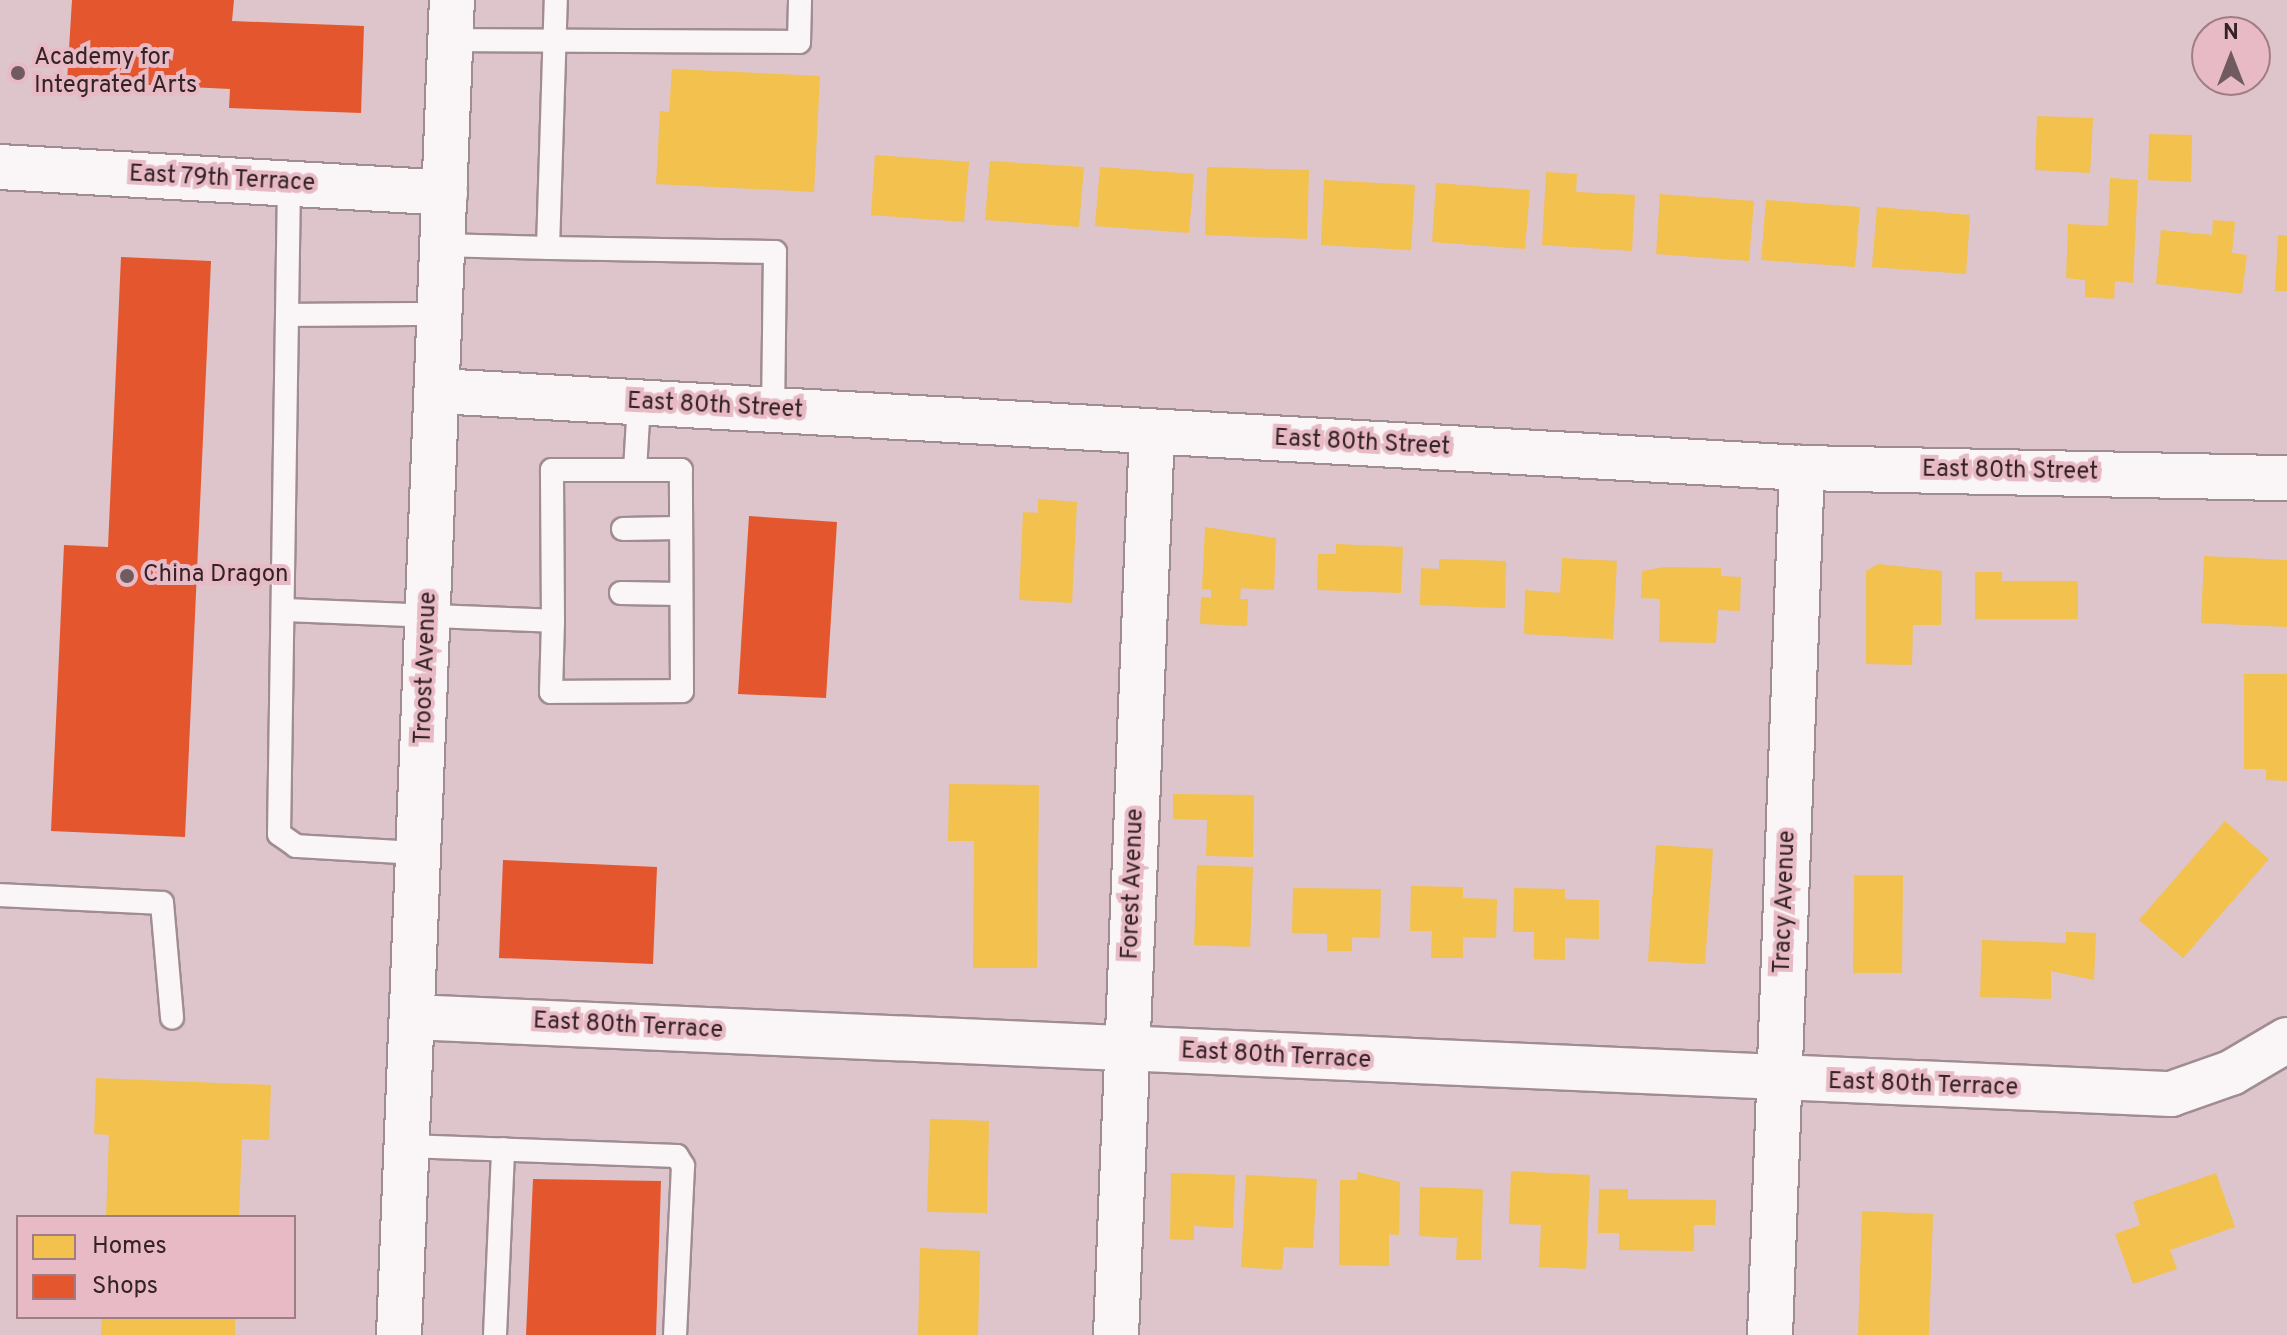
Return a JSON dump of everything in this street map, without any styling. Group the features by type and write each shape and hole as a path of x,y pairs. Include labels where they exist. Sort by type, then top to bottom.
{"street":[{"name":"Troost Avenue","path":"399,1335 452,20"},
{"name":"East 79th Terrace","path":"0,167 445,193"},
{"name":"East 80th Street","path":"438,391 1802,468 2287,478"},
{"name":"Forest Avenue","path":"1116,1335 1152,432"},
{"name":"Tracy Avenue","path":"1770,1335 1802,468"},
{"name":"East 80th Terrace","path":"412,1017 1780,1081 2171,1094 2231,1073 2287,1040"}],"lane":[{"path":"548,248 556,0"},
{"path":"452,20 554,43 799,42 800,0"},
{"path":"289,184 279,834 296,846 419,853"},
{"path":"443,245 775,252 773,411"},
{"path":"288,315 441,314"},
{"path":"635,470 639,402"},
{"path":"552,470 681,470 679,528 682,691 551,692 553,621 561,592 563,531 552,470"},
{"path":"623,529 679,528"},
{"path":"621,593 680,594"},
{"path":"284,610 553,621"},
{"path":"0,895 162,903 172,1018"},
{"path":"407,1146 677,1156 683,1166 675,1335"},
{"path":"495,1335 503,1149"}],"building: Homes":[{"path":"672,69 820,76 814,192 656,184 660,111 669,112"},
{"path":"2037,116 2093,118 2090,173 2035,170"},
{"path":"2149,134 2192,135 2191,182 2148,180"},
{"path":"875,155 969,162 964,222 871,215"},
{"path":"990,161 1084,167 1079,227 985,220"},
{"path":"1100,167 1194,174 1189,233 1095,226"},
{"path":"1207,167 1309,170 1307,239 1205,235"},
{"path":"1546,172 1577,174 1576,192 1635,195 1632,251 1542,245"},
{"path":"2110,178 2138,180 2133,283 2115,281 2114,299 2085,297 2085,280 2066,278 2068,224 2108,226"},
{"path":"1324,180 1415,185 1411,250 1321,245"},
{"path":"1436,183 1530,190 1525,249 1432,242"},
{"path":"1660,194 1754,201 1749,261 1656,254"},
{"path":"1766,200 1860,207 1855,267 1761,260"},
{"path":"1877,207 1970,215 1966,274 1872,267"},
{"path":"2213,220 2235,222 2232,253 2247,255 2242,294 2156,284 2161,230 2212,235"},
{"path":"2278,235 2287,236 2287,291 2275,291"},
{"path":"1038,499 1077,502 1072,603 1019,600 1023,512 1038,513"},
{"path":"1205,527 1276,538 1274,590 1241,588 1240,599 1248,599 1247,626 1200,624 1201,597 1211,598 1211,590 1202,589"},
{"path":"1336,544 1403,547 1401,593 1317,590 1318,554 1336,554"},
{"path":"2204,556 2287,560 2287,627 2201,623"},
{"path":"1562,558 1617,561 1613,639 1524,634 1525,590 1560,593"},
{"path":"1439,559 1506,561 1505,608 1420,605 1421,568 1439,569"},
{"path":"1878,564 1942,571 1941,625 1913,625 1912,665 1866,664 1866,571"},
{"path":"1665,567 1721,568 1721,576 1741,577 1740,611 1718,610 1716,643 1659,642 1660,599 1641,598 1642,571"},
{"path":"1975,572 2002,572 2002,581 2078,581 2078,619 1975,619"},
{"path":"2244,674 2287,674 2287,781 2266,780 2266,769 2244,769"},
{"path":"949,784 1039,785 1037,968 973,968 974,841 948,841"},
{"path":"1173,794 1254,795 1253,857 1206,856 1207,820 1173,819"},
{"path":"2225,821 2269,859 2183,958 2139,920"},
{"path":"1656,845 1713,849 1705,964 1648,961"},
{"path":"1197,865 1253,867 1250,947 1194,945"},
{"path":"1854,875 1903,875 1902,973 1853,973"},
{"path":"1411,886 1463,887 1463,898 1497,899 1496,938 1463,937 1463,958 1431,958 1432,931 1410,931"},
{"path":"1293,888 1381,889 1380,938 1352,937 1352,951 1327,951 1327,934 1292,933"},
{"path":"1514,888 1565,889 1565,899 1599,900 1599,939 1565,938 1565,960 1534,959 1534,932 1513,932"},
{"path":"2066,932 2096,933 2094,980 2051,971 2051,999 1980,997 1982,940 2066,943"},
{"path":"96,1078 271,1085 269,1140 242,1139 239,1215 106,1215 109,1135 94,1134"},
{"path":"930,1119 989,1121 987,1213 927,1212"},
{"path":"1511,1171 1590,1175 1586,1269 1539,1267 1541,1225 1509,1224"},
{"path":"1357,1172 1400,1182 1399,1235 1389,1234 1389,1266 1339,1265 1340,1180 1357,1180"},
{"path":"1171,1173 1235,1175 1233,1228 1194,1226 1194,1240 1170,1239"},
{"path":"2216,1173 2235,1227 2170,1250 2177,1269 2133,1284 2115,1234 2140,1225 2133,1202"},
{"path":"1246,1175 1317,1179 1313,1248 1284,1247 1282,1270 1241,1267"},
{"path":"1420,1187 1483,1189 1481,1260 1456,1260 1457,1238 1419,1236"},
{"path":"1599,1189 1628,1189 1628,1199 1716,1200 1715,1225 1694,1225 1694,1251 1619,1250 1619,1233 1598,1233"},
{"path":"1862,1211 1933,1214 1929,1335 1858,1335"},
{"path":"920,1248 980,1251 978,1335 918,1335"},
{"path":"102,1319 235,1319 235,1335 101,1335"}],"building: Shops":[{"path":"72,0 234,0 232,21 364,26 361,113 229,108 230,89 67,81"},
{"path":"121,257 211,261 185,837 51,831 64,545 108,547"},
{"path":"749,516 837,522 826,698 738,694"},
{"path":"503,860 657,867 653,964 499,958"},
{"path":"533,1179 661,1181 656,1335 526,1335"}],"place":[{"name":"Academy for Integrated Arts","path":"18,73"},
{"name":"China Dragon","path":"127,576"}]}
